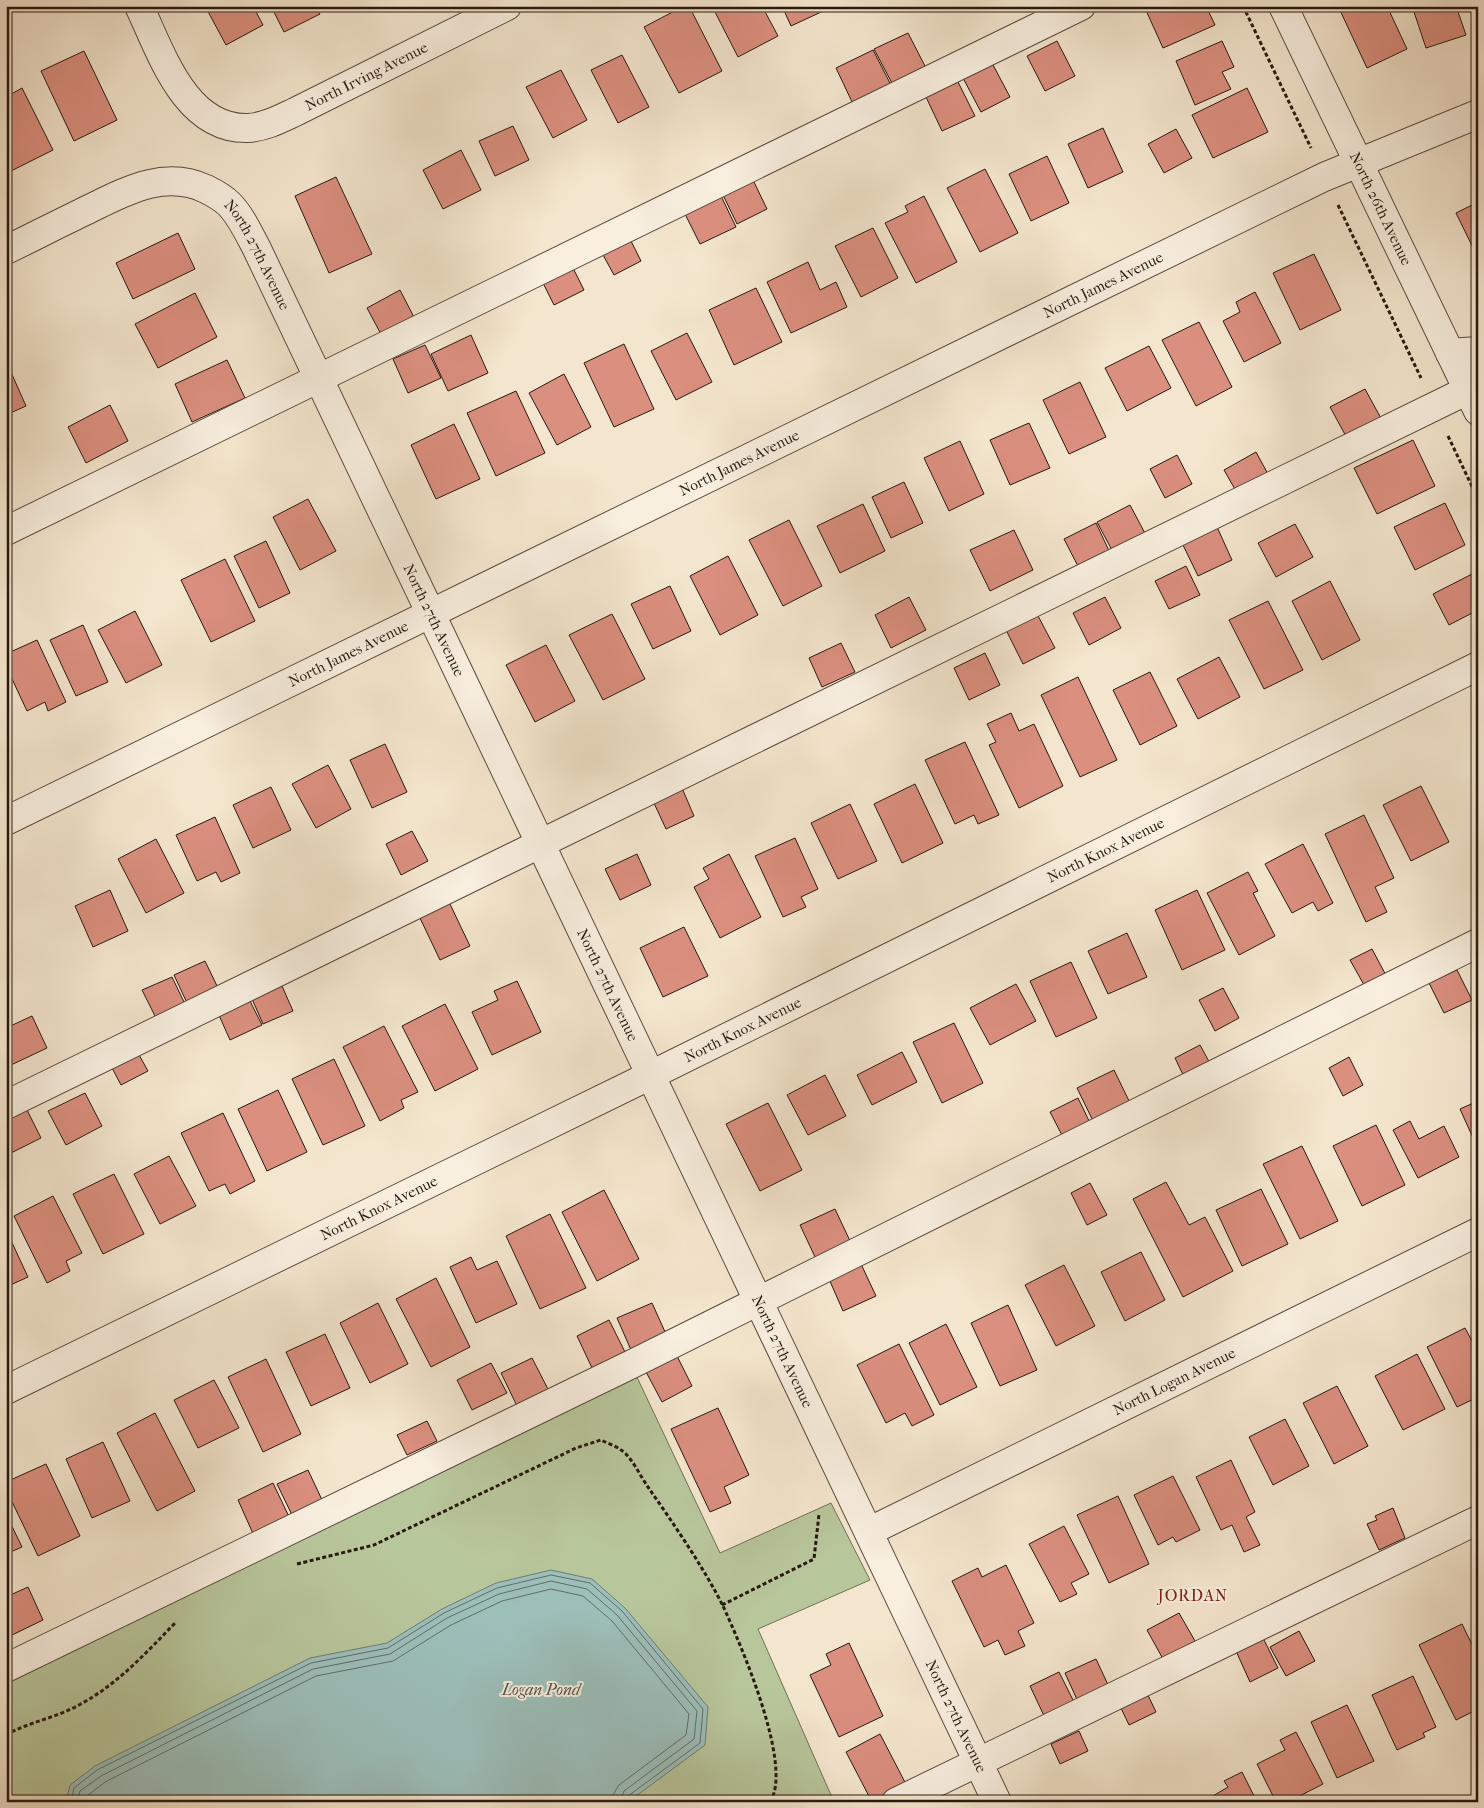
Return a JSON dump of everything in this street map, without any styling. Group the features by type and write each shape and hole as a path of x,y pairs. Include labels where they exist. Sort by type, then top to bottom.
{"street":[{"name":"North Irving Avenue","path":"139,6 169,68 189,100 205,114 221,124 250,128 270,124 507,6"},
{"path":"6,532 1082,6"},
{"name":"North 26th Avenue","path":"1283,6 1473,400"},
{"name":"North James Avenue","path":"6,820 1316,181 1478,114"},
{"name":"North 27th Avenue","path":"6,250 147,183 181,180 198,185 228,203 242,221 870,1531 997,1802"},
{"path":"1450,353 1478,351"},
{"path":"6,1105 1434,406 1473,400"},
{"name":"North Knox Avenue","path":"6,1390 651,1076 1478,666"},
{"path":"6,1668 759,1301 1478,943"},
{"name":"North Logan Avenue","path":"870,1531 1478,1232"},
{"path":"896,1802 1478,1520"}],"path":[{"path":"1243,6 1306,138"},
{"path":"1336,202 1478,499"},
{"path":"295,1564 374,1545 576,1448 601,1440 622,1450 669,1518 722,1605 748,1666 767,1719 776,1771 774,1796 770,1802"},
{"path":"722,1605 814,1559 819,1514"},
{"path":"6,1735 19,1728 76,1707 107,1687 134,1665 182,1616"}],"green space":[{"path":"635,1373 720,1553 831,1503 870,1580 758,1629 834,1802 6,1802 6,1678"}],"water":[{"name":"Logan Pond","path":"551,1570 592,1579 625,1608 708,1707 705,1745 628,1802 66,1802 70,1785 95,1766 310,1658 387,1643 442,1609 496,1583"}],"building":[{"path":"205,6 253,6 263,25 226,45"},
{"path":"271,6 315,6 320,14 284,32"},
{"path":"684,6 689,6 722,71 679,93 644,27"},
{"path":"721,6 762,6 778,36 738,57 714,10"},
{"path":"782,6 834,6 791,26"},
{"path":"1144,6 1206,6 1215,25 1163,48"},
{"path":"1338,6 1387,6 1407,49 1367,68"},
{"path":"1412,6 1456,6 1466,35 1426,48"},
{"path":"908,33 926,68 893,85 874,49"},
{"path":"1057,41 1075,76 1045,91 1027,56"},
{"path":"1222,41 1234,67 1222,72 1231,89 1195,105 1176,61"},
{"path":"873,50 891,85 853,104 836,68"},
{"path":"84,51 117,120 74,141 41,71"},
{"path":"622,55 649,107 618,123 591,70"},
{"path":"992,63 1010,97 981,112 963,78"},
{"path":"561,70 587,120 553,138 526,87"},
{"path":"958,82 975,116 942,131 926,97"},
{"path":"22,88 53,150 11,171 6,163 6,97"},
{"path":"1247,88 1268,132 1213,158 1192,115"},
{"path":"513,126 529,160 495,176 479,141"},
{"path":"1103,128 1123,172 1088,188 1068,144"},
{"path":"1176,129 1192,158 1164,173 1148,144"},
{"path":"461,150 481,190 443,209 423,170"},
{"path":"1047,156 1069,203 1031,221 1009,174"},
{"path":"985,169 1018,233 980,252 947,188"},
{"path":"336,177 372,254 329,273 295,196"},
{"path":"753,180 767,209 737,224 723,195"},
{"path":"721,196 736,227 700,244 685,214"},
{"path":"924,196 957,262 916,283 885,223 908,212 905,206"},
{"path":"1478,202 1478,258 1456,213"},
{"path":"873,228 898,278 861,297 835,246"},
{"path":"178,233 195,269 133,299 116,263"},
{"path":"630,239 641,261 614,275 602,253"},
{"path":"1314,254 1341,310 1300,330 1273,273"},
{"path":"808,262 820,290 836,282 847,307 791,333 767,282"},
{"path":"573,268 584,290 554,305 543,283"},
{"path":"756,288 782,342 734,365 709,310"},
{"path":"400,290 416,321 383,338 367,308"},
{"path":"1255,292 1281,343 1244,362 1223,321 1240,312 1236,302"},
{"path":"195,293 217,337 158,368 135,324"},
{"path":"1199,322 1232,387 1196,406 1162,340"},
{"path":"687,333 712,382 676,400 651,351"},
{"path":"471,335 488,373 448,391 431,354"},
{"path":"624,344 654,409 614,427 584,363"},
{"path":"425,345 441,378 408,393 393,359"},
{"path":"1149,346 1171,388 1127,411 1105,368"},
{"path":"227,360 245,398 192,422 175,384"},
{"path":"6,361 26,406 6,415"},
{"path":"564,374 591,427 557,445 529,393"},
{"path":"1080,382 1106,437 1069,454 1043,400"},
{"path":"1365,389 1383,422 1348,440 1330,407"},
{"path":"516,391 545,453 496,476 467,413"},
{"path":"110,405 128,441 86,463 68,427"},
{"path":"1029,423 1050,468 1010,485 990,440"},
{"path":"454,424 480,479 436,499 411,445"},
{"path":"1413,440 1435,486 1377,514 1354,468"},
{"path":"960,441 984,494 949,511 924,458"},
{"path":"1256,452 1268,474 1236,491 1224,470"},
{"path":"1177,455 1192,484 1165,498 1150,469"},
{"path":"904,482 923,523 891,538 872,497"},
{"path":"308,499 336,551 300,570 273,517"},
{"path":"1445,503 1465,545 1415,570 1394,527"},
{"path":"863,504 885,551 840,573 817,526"},
{"path":"1130,505 1147,537 1114,554 1097,522"},
{"path":"789,520 822,586 783,606 749,540"},
{"path":"1096,523 1111,555 1080,570 1064,539"},
{"path":"1295,524 1313,557 1276,577 1258,543"},
{"path":"1217,527 1232,560 1198,576 1182,543"},
{"path":"1014,530 1033,570 990,591 970,550"},
{"path":"266,541 290,593 259,608 234,556"},
{"path":"728,556 758,615 720,635 690,576"},
{"path":"225,559 255,621 211,642 181,580"},
{"path":"1186,566 1200,595 1169,609 1155,581"},
{"path":"1474,573 1478,580 1478,610 1449,625 1433,594"},
{"path":"1330,581 1360,640 1322,660 1292,601"},
{"path":"670,586 691,631 653,649 631,604"},
{"path":"909,597 926,630 891,648 875,615"},
{"path":"1105,597 1121,628 1089,645 1073,613"},
{"path":"1268,601 1303,670 1264,689 1229,620"},
{"path":"135,611 162,665 126,683 98,630"},
{"path":"612,614 645,679 603,700 569,635"},
{"path":"1037,614 1055,648 1023,664 1006,630"},
{"path":"83,625 108,682 76,696 50,640"},
{"path":"37,640 66,702 48,711 45,702 27,711 6,666 6,654"},
{"path":"841,643 855,672 822,687 809,658"},
{"path":"546,645 575,701 535,722 506,665"},
{"path":"985,653 1000,685 969,700 954,668"},
{"path":"1219,657 1240,697 1198,719 1177,679"},
{"path":"1150,672 1177,726 1140,745 1113,690"},
{"path":"1078,677 1117,760 1080,777 1041,695"},
{"path":"1011,713 1019,731 1034,724 1063,786 1019,808 989,745 996,742 987,724"},
{"path":"965,742 999,815 978,824 974,815 955,824 925,760"},
{"path":"385,744 407,792 372,808 350,760"},
{"path":"328,765 351,809 316,828 292,784"},
{"path":"915,784 943,843 902,863 874,804"},
{"path":"1421,786 1449,842 1411,861 1383,805"},
{"path":"271,787 291,830 253,848 233,805"},
{"path":"682,788 694,816 666,829 653,801"},
{"path":"850,804 877,861 838,879 811,823"},
{"path":"1364,815 1394,878 1375,887 1387,912 1366,922 1325,834"},
{"path":"215,817 240,873 221,882 216,872 197,881 176,835"},
{"path":"412,831 428,861 401,875 386,844"},
{"path":"795,838 818,889 801,897 806,907 783,917 755,856"},
{"path":"156,839 184,893 146,913 118,859"},
{"path":"1303,844 1333,903 1318,911 1313,902 1292,913 1265,864"},
{"path":"637,854 651,885 620,900 605,869"},
{"path":"729,854 761,917 720,938 694,887 709,879 703,868"},
{"path":"1248,872 1258,891 1253,893 1275,936 1239,955 1207,893"},
{"path":"110,890 128,931 93,947 75,906"},
{"path":"1197,890 1225,950 1182,970 1155,910"},
{"path":"449,902 470,946 440,960 419,916"},
{"path":"684,927 708,976 663,997 640,948"},
{"path":"1127,933 1147,977 1108,994 1088,951"},
{"path":"1372,949 1389,981 1368,992 1350,960"},
{"path":"205,961 219,990 188,1005 174,975"},
{"path":"1071,962 1097,1018 1056,1037 1030,981"},
{"path":"1457,970 1472,1000 1444,1013 1429,983"},
{"path":"172,977 185,1004 156,1018 142,990"},
{"path":"517,981 541,1032 492,1055 472,1012 498,1000 494,991"},
{"path":"1016,984 1036,1021 990,1045 970,1008"},
{"path":"282,986 293,1011 263,1024 252,999"},
{"path":"1223,988 1239,1018 1215,1031 1199,1000"},
{"path":"249,999 262,1025 230,1040 218,1013"},
{"path":"445,1004 478,1069 435,1091 402,1026"},
{"path":"32,1016 47,1048 11,1065 6,1056 6,1028"},
{"path":"954,1023 983,1083 942,1103 913,1042"},
{"path":"384,1026 418,1092 401,1100 404,1108 380,1121 343,1047"},
{"path":"1200,1045 1212,1067 1186,1081 1175,1058"},
{"path":"902,1052 917,1082 872,1105 857,1075"},
{"path":"138,1053 148,1071 121,1085 111,1066"},
{"path":"1349,1057 1363,1085 1343,1096 1329,1068"},
{"path":"334,1059 365,1126 323,1145 292,1079"},
{"path":"1114,1070 1132,1107 1095,1125 1077,1088"},
{"path":"825,1075 846,1116 808,1135 787,1095"},
{"path":"278,1090 307,1152 267,1171 238,1109"},
{"path":"85,1093 102,1126 66,1145 48,1111"},
{"path":"1078,1098 1091,1125 1064,1139 1050,1112"},
{"path":"1478,1101 1478,1149 1460,1109"},
{"path":"768,1103 802,1170 760,1191 726,1124"},
{"path":"26,1108 41,1138 11,1153 6,1142 6,1118"},
{"path":"223,1113 255,1181 230,1194 225,1184 209,1191 181,1133"},
{"path":"1410,1121 1419,1139 1444,1126 1459,1157 1418,1178 1393,1130"},
{"path":"1376,1125 1405,1185 1362,1206 1333,1146"},
{"path":"1302,1146 1338,1221 1300,1239 1263,1164"},
{"path":"169,1156 196,1206 160,1224 134,1174"},
{"path":"114,1174 144,1234 103,1254 73,1194"},
{"path":"1166,1182 1189,1225 1205,1217 1233,1271 1183,1297 1133,1199"},
{"path":"1090,1183 1107,1215 1087,1225 1071,1193"},
{"path":"1261,1189 1288,1244 1242,1266 1216,1210"},
{"path":"604,1190 639,1259 597,1281 562,1212"},
{"path":"53,1196 82,1253 66,1261 70,1271 47,1283 14,1216"},
{"path":"835,1209 851,1243 816,1259 800,1225"},
{"path":"550,1214 586,1288 540,1309 506,1236"},
{"path":"8,1234 28,1277 6,1287 6,1235"},
{"path":"1141,1252 1165,1300 1125,1321 1101,1272"},
{"path":"471,1257 477,1270 497,1261 517,1304 476,1323 450,1267"},
{"path":"861,1264 876,1296 843,1311 829,1279"},
{"path":"1064,1265 1095,1326 1056,1346 1025,1285"},
{"path":"436,1278 470,1347 431,1367 396,1299"},
{"path":"378,1303 408,1364 370,1383 340,1323"},
{"path":"652,1303 666,1334 631,1350 617,1318"},
{"path":"1008,1305 1037,1370 1000,1386 971,1323"},
{"path":"609,1320 626,1354 593,1370 577,1336"},
{"path":"946,1324 977,1387 940,1405 909,1343"},
{"path":"1465,1328 1478,1352 1478,1397 1457,1407 1427,1347"},
{"path":"325,1334 350,1388 311,1406 286,1352"},
{"path":"899,1344 934,1415 912,1426 905,1413 886,1423 857,1365"},
{"path":"676,1354 692,1386 662,1402 645,1370"},
{"path":"1417,1354 1445,1409 1403,1430 1375,1376"},
{"path":"532,1358 550,1393 518,1408 501,1373"},
{"path":"266,1359 301,1434 263,1452 228,1377"},
{"path":"491,1363 507,1393 472,1410 457,1380"},
{"path":"214,1380 239,1428 198,1448 174,1400"},
{"path":"1337,1386 1368,1446 1334,1464 1303,1403"},
{"path":"718,1408 749,1475 724,1487 731,1503 710,1512 671,1429"},
{"path":"155,1413 195,1491 157,1511 117,1433"},
{"path":"1285,1419 1309,1466 1273,1485 1249,1437"},
{"path":"427,1421 437,1441 407,1455 397,1435"},
{"path":"103,1442 130,1501 92,1518 66,1459"},
{"path":"1231,1460 1255,1512 1246,1517 1260,1545 1244,1552 1232,1525 1221,1530 1196,1477"},
{"path":"46,1464 80,1536 38,1556 6,1489 6,1482"},
{"path":"308,1470 323,1502 293,1517 277,1484"},
{"path":"1173,1476 1200,1530 1176,1542 1173,1537 1158,1545 1134,1495"},
{"path":"273,1483 291,1521 255,1538 238,1500"},
{"path":"1118,1496 1149,1564 1109,1583 1077,1515"},
{"path":"1393,1508 1405,1538 1379,1550 1367,1524 1377,1520 1375,1516"},
{"path":"6,1514 22,1547 6,1554"},
{"path":"1064,1526 1089,1574 1071,1583 1077,1594 1060,1602 1029,1544"},
{"path":"1006,1565 1034,1623 1018,1631 1025,1646 1005,1655 998,1640 984,1647 952,1581 978,1568 982,1577"},
{"path":"28,1587 43,1620 10,1636 6,1628 6,1597"},
{"path":"1179,1613 1195,1641 1163,1659 1147,1630"},
{"path":"1462,1624 1478,1657 1478,1709 1456,1720 1419,1645"},
{"path":"1299,1631 1315,1661 1286,1676 1270,1647"},
{"path":"1263,1638 1278,1668 1250,1682 1236,1651"},
{"path":"849,1643 883,1716 839,1737 810,1675 831,1665 826,1654"},
{"path":"1096,1659 1110,1689 1079,1704 1065,1673"},
{"path":"1059,1672 1076,1706 1046,1720 1030,1686"},
{"path":"1413,1676 1436,1727 1423,1733 1425,1737 1397,1750 1372,1695"},
{"path":"1146,1691 1156,1712 1129,1725 1119,1704"},
{"path":"1347,1705 1374,1761 1337,1778 1311,1722"},
{"path":"1079,1731 1088,1751 1060,1764 1051,1744"},
{"path":"1296,1732 1323,1784 1288,1802 1276,1802 1257,1764 1285,1750 1280,1740"},
{"path":"880,1734 908,1788 880,1802 872,1802 846,1752"},
{"path":"1242,1772 1257,1802 1203,1802 1228,1787 1224,1781"}],"district":[{"name":"JORDAN","path":"1193,1595"}]}
